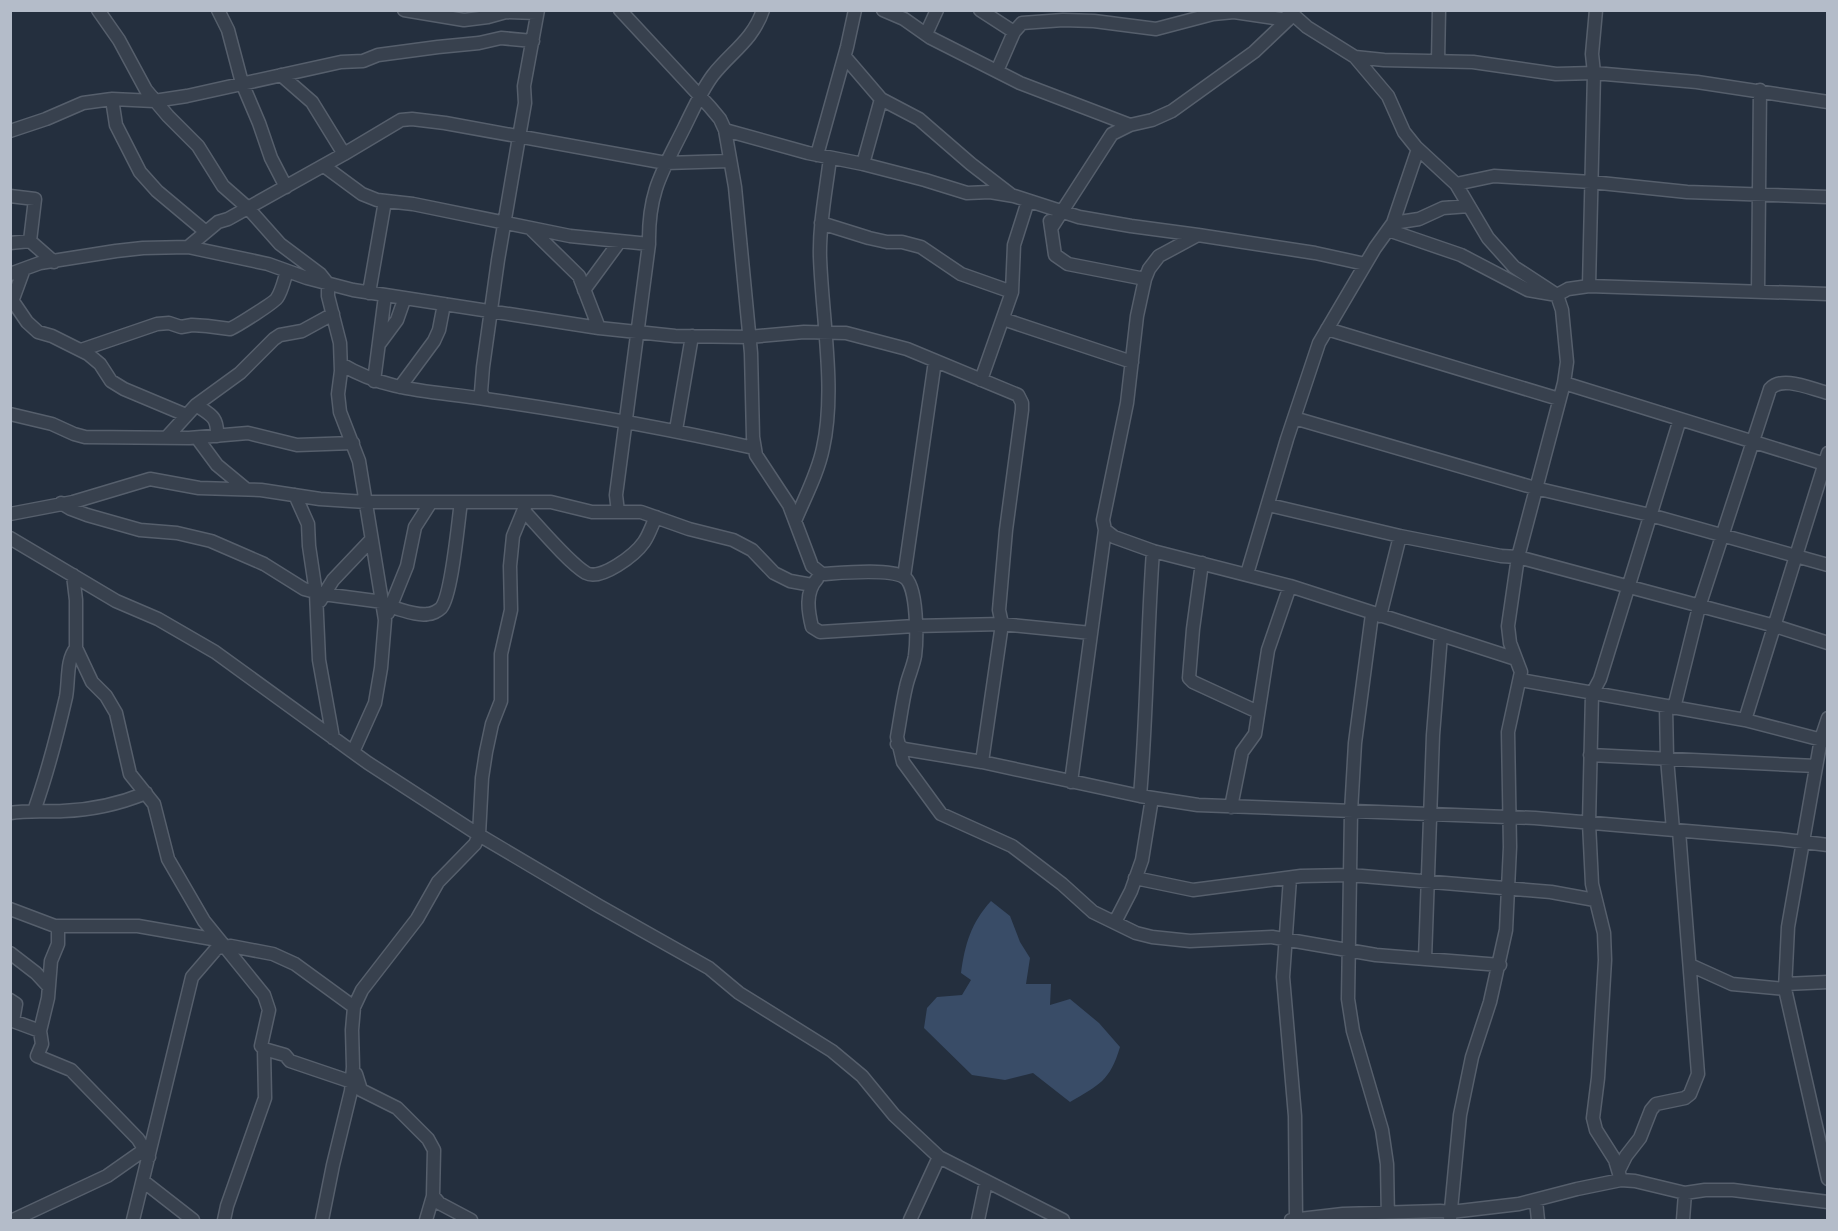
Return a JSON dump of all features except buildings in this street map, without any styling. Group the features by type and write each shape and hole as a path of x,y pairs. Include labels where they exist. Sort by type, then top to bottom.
{"street":[{"path":"98,10 119,40 146,90 198,146 223,186 248,208 280,244 320,274 328,284 341,364 338,394 340,412 353,443 366,502 374,564 387,605"},
{"path":"218,10 228,30 242,83 271,158 286,187"},
{"path":"404,10 464,20 506,12 537,12 524,86 525,103 483,367 481,392 484,399"},
{"path":"620,10 700,96 720,119 725,130 742,253 750,337 754,448 756,455 789,505 812,566 822,574 894,573 904,577 911,584 915,604 915,656 906,688 897,744 903,762 940,814 1012,846 1062,884 1093,912 1144,935 1201,941 1272,937 1348,951 1500,965"},
{"path":"618,512 616,495 649,244 649,218 653,193 700,96 713,75 748,39 763,10"},
{"path":"817,155 845,57 855,10"},
{"path":"883,10 904,19 941,44 1031,87 1130,125"},
{"path":"926,34 937,10"},
{"path":"980,10 1014,32"},
{"path":"1438,61 1439,10"},
{"path":"1589,286 1594,73 1592,54 1596,10"},
{"path":"997,71 1014,32 1022,23 1063,20 1120,23 1144,29 1156,29 1213,14 1234,12 1290,15 1355,57 1388,96 1404,132 1418,149 1456,184 1488,238 1515,267 1557,295 1562,310 1567,362 1564,383 1518,557 1508,626 1510,643 1521,672 1508,732 1509,889 1506,930 1500,965 1472,1057 1460,1115 1451,1216"},
{"path":"1052,227 1112,134 1130,125 1152,120 1172,111 1254,52 1290,15"},
{"path":"10,131 83,103 112,99 154,101 341,62 363,61 378,55 479,44 501,39 533,40"},
{"path":"845,57 880,99 919,119 971,164 1014,196"},
{"path":"1355,57 1473,62 1556,74 1594,73 1697,82 1827,102"},
{"path":"281,75 312,102 344,154"},
{"path":"1758,292 1760,90"},
{"path":"112,99 116,125 140,172 157,191 206,232"},
{"path":"863,164 880,99"},
{"path":"188,247 218,222 324,166 401,120 445,123 666,163 730,161"},
{"path":"725,130 817,155 863,164 967,193 990,192 1014,196 1060,212 1131,226 1316,253 1365,264"},
{"path":"1247,574 1319,343 1365,264 1391,226 1418,149"},
{"path":"795,520 823,448 828,406 820,257 821,223 830,158"},
{"path":"324,166 362,194 385,201 505,221 531,229 649,244"},
{"path":"1456,184 1494,176 1591,182 1687,192 1827,197"},
{"path":"10,196 35,199 30,241"},
{"path":"369,293 385,201"},
{"path":"981,380 1012,292 1014,245 1028,201"},
{"path":"1391,226 1419,219 1443,208 1469,206"},
{"path":"1047,208 1055,255 1068,264 1145,279"},
{"path":"821,223 869,238 921,247 961,274 1012,292"},
{"path":"1391,226 1461,255 1528,290 1557,295 1568,289 1589,286 1827,294"},
{"path":"531,229 578,274 599,328"},
{"path":"1071,782 1105,530 1103,520 1127,403 1137,316 1145,279 1159,256 1198,235"},
{"path":"10,243 30,241 54,262"},
{"path":"585,290 620,241"},
{"path":"10,274 40,264 143,248 188,247 268,264 328,284 404,300 599,328 692,336 750,337 804,332 846,333 907,349 1018,395 1022,403 1006,530 999,610 1002,624 982,762"},
{"path":"24,269 12,298 27,322 38,332 81,350 100,364 111,381 124,389 186,415"},
{"path":"81,350 157,324 169,323 180,327 230,329 268,307 277,299 287,271"},
{"path":"374,381 385,296"},
{"path":"380,343 396,320 404,300"},
{"path":"400,387 434,341 444,304"},
{"path":"166,438 196,405 240,374 280,334 302,331 322,318 333,315"},
{"path":"1003,319 1131,362"},
{"path":"313,325 336,328"},
{"path":"1327,329 1559,399"},
{"path":"676,430 692,336"},
{"path":"99,344 100,364"},
{"path":"904,577 935,361"},
{"path":"341,364 374,381 400,387 676,430 754,448"},
{"path":"1620,1175 1626,1156 1640,1138 1651,1110 1656,1104 1685,1098 1690,1094 1698,1074 1690,965 1667,758 1670,707 1699,607 1770,389 1782,382 1827,393"},
{"path":"1564,383 1752,442 1827,461 1795,555 1746,720"},
{"path":"196,405 212,416 217,425 217,436"},
{"path":"10,414 52,424 85,437 197,438 248,433 297,445 353,443"},
{"path":"1294,418 1535,488 1650,515 1827,565"},
{"path":"1620,1175 1596,1130 1593,1118 1598,1078 1605,960 1604,933 1592,884 1589,823 1592,694 1600,679 1680,419"},
{"path":"197,438 221,469 246,489"},
{"path":"216,488 221,469"},
{"path":"10,514 66,506 150,479 199,488 246,489 320,499 366,502 461,502 525,507 551,502 592,512 610,514 641,512 733,540 752,550 774,573 790,581 812,585"},
{"path":"295,495 308,524 309,546 320,593 317,607 319,660 333,738"},
{"path":"353,752 375,703 387,605 407,566 415,527 431,502"},
{"path":"66,506 140,530 177,533 211,541 245,554 304,590 387,605 417,614 429,614 440,609 445,599 461,502"},
{"path":"1269,505 1400,536 1501,556 1518,557 1775,626 1827,643"},
{"path":"525,507 572,561 587,574 598,575 635,552 643,543 656,518"},
{"path":"322,1221 352,1082 354,1007 362,990 417,919 438,882 475,844 479,835 482,778 486,752 492,724 501,701 501,654 511,610 510,566 513,536 525,507"},
{"path":"1105,530 1114,537 1153,551 1290,586 1516,659"},
{"path":"1388,1216 1387,1164 1382,1130 1353,1031 1348,999 1348,951 1355,743 1376,615 1400,536"},
{"path":"10,538 116,601 158,619 215,652 353,752 479,835 700,962 739,993 832,1051 862,1076 894,1115 939,1157 1046,1210 1063,1221"},
{"path":"320,593 372,540"},
{"path":"1115,922 1142,860 1146,797 1148,620 1153,551"},
{"path":"1202,563 1189,678 1193,682 1258,712"},
{"path":"73,574 76,600 76,648 92,682 106,696 116,713 130,774 154,804 168,859 204,921 264,995 268,1010 261,1046 264,1049 265,1098 227,1206 224,1221"},
{"path":"822,574 812,585 808,599 812,627 820,632 915,626 1002,624 1091,633"},
{"path":"76,600 91,585"},
{"path":"1231,807 1242,752 1255,734 1268,650 1290,586"},
{"path":"1425,959 1433,735 1441,635"},
{"path":"34,811 49,769 66,697 71,654 76,648"},
{"path":"1520,680 1746,720 1824,740"},
{"path":"1827,718 1824,740 1816,766 1788,927 1785,986 1827,1179"},
{"path":"897,744 904,749 982,762 1071,782 1198,806 1509,817 1827,845"},
{"path":"1590,755 1816,766"},
{"path":"10,813 98,808 146,793"},
{"path":"1136,878 1193,890 1290,878 1350,875 1575,895 1595,900"},
{"path":"1290,878 1283,976 1294,1116 1296,1220"},
{"path":"1575,895 1592,884"},
{"path":"10,909 55,926 138,926 273,954 295,964 354,1007"},
{"path":"55,926 58,930 58,944 51,961 48,998 40,1031 42,1044 37,1056 71,1070 138,1139 146,1153"},
{"path":"134,1221 143,1181 146,1153 192,977 220,943"},
{"path":"10,953 48,986"},
{"path":"1690,965 1732,984 1785,986 1827,982"},
{"path":"10,1000 16,1004 13,1021 40,1031"},
{"path":"264,1049 285,1055 290,1061 352,1082"},
{"path":"354,1067 361,1090 397,1108 428,1139 434,1150 433,1196 426,1221"},
{"path":"1814,1115 1827,1111"},
{"path":"13,1221 107,1176 146,1153"},
{"path":"910,1221 939,1157"},
{"path":"1292,1221 1440,1211 1451,1216 1536,1201 1620,1175 1685,1193 1733,1190 1827,1202"},
{"path":"143,1181 193,1221"},
{"path":"978,1221 986,1182"},
{"path":"1683,1221 1685,1193"},
{"path":"433,1196 439,1203 471,1221"},
{"path":"1536,1201 1538,1221"}],"water":[{"path":"991,901 1010,916 1020,942 1030,958 1026,984 1051,984 1050,1005 1070,999 1099,1023 1120,1047 1112,1068 1102,1081 1070,1102 1033,1073 1005,1080 972,1075 924,1028 927,1008 937,997 962,995 971,980 961,973 965,953 978,917"}]}
